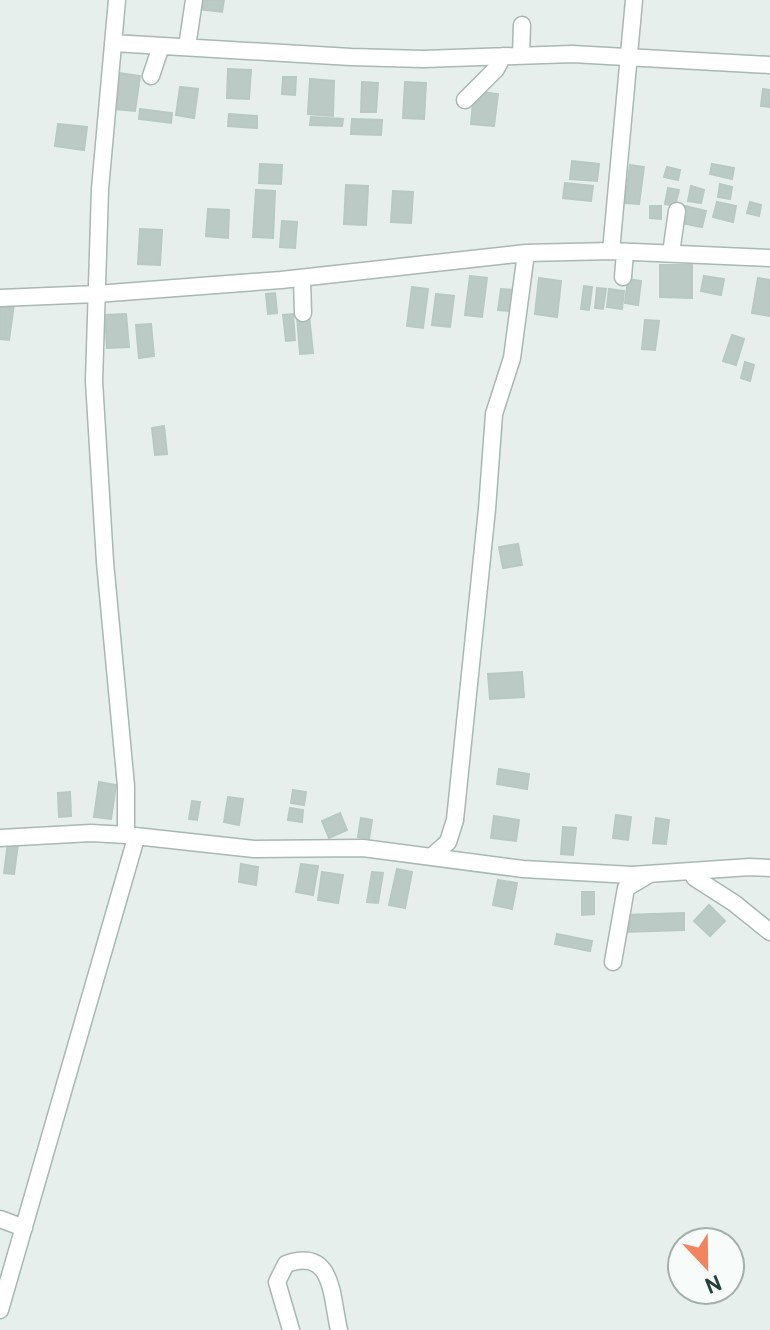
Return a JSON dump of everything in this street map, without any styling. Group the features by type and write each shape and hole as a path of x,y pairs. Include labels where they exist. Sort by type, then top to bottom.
{"street":[{"path":"0,1310 131,836 113,658 94,381 103,142 117,0"},
{"path":"187,47 194,0"},
{"path":"623,277 618,251 634,0"},
{"path":"521,55 522,25"},
{"path":"113,43 423,59 572,54 770,65"},
{"path":"151,76 161,46"},
{"path":"465,100 496,69 503,56"},
{"path":"671,253 677,211"},
{"path":"0,298 302,278 526,253 618,251 770,258"},
{"path":"431,857 448,842 455,820 494,414 512,358 526,253"},
{"path":"302,278 303,313"},
{"path":"0,838 91,833 254,849 363,848 523,869 650,874 770,868"},
{"path":"691,872 770,932"},
{"path":"613,962 626,888 650,874"},
{"path":"0,1219 24,1228"},
{"path":"291,1330 277,1282 286,1264 300,1259 312,1260 325,1271 339,1330"}],"building":[{"path":"198,0 224,0 222,12 197,9"},
{"path":"228,69 251,70 249,99 227,98"},
{"path":"119,73 140,76 135,111 115,109"},
{"path":"283,77 296,77 295,95 282,94"},
{"path":"310,79 334,81 333,116 308,114"},
{"path":"362,82 378,83 376,112 361,112"},
{"path":"405,82 426,83 424,119 403,118"},
{"path":"180,87 198,89 194,118 176,115"},
{"path":"763,89 770,90 770,107 761,106"},
{"path":"474,91 498,94 494,126 471,124"},
{"path":"140,109 172,113 171,123 139,119"},
{"path":"229,114 257,116 257,128 228,126"},
{"path":"311,117 343,119 342,126 310,125"},
{"path":"352,119 382,120 381,135 351,134"},
{"path":"58,124 87,127 84,150 55,146"},
{"path":"572,161 599,164 597,181 570,179"},
{"path":"260,164 282,165 281,184 259,183"},
{"path":"712,164 734,168 732,179 710,174"},
{"path":"630,165 644,167 639,204 625,203"},
{"path":"667,167 680,170 678,180 664,177"},
{"path":"565,183 593,186 591,201 563,198"},
{"path":"720,184 732,187 730,199 718,197"},
{"path":"346,185 368,186 366,225 344,224"},
{"path":"691,186 704,190 701,203 688,201"},
{"path":"668,188 679,190 675,206 665,204"},
{"path":"256,190 275,191 273,238 253,237"},
{"path":"393,191 413,192 411,223 391,222"},
{"path":"717,202 736,206 733,222 713,217"},
{"path":"750,202 761,205 759,216 747,213"},
{"path":"650,206 661,206 661,219 650,218"},
{"path":"685,206 706,211 702,227 681,223"},
{"path":"208,209 229,210 228,238 206,236"},
{"path":"282,221 297,222 295,248 280,247"},
{"path":"140,229 162,230 160,265 138,264"},
{"path":"660,265 692,265 692,298 660,297"},
{"path":"470,276 487,278 482,317 465,315"},
{"path":"704,276 724,279 721,295 701,291"},
{"path":"539,278 561,281 557,317 535,314"},
{"path":"758,278 770,280 770,316 752,313"},
{"path":"628,279 641,281 638,305 625,303"},
{"path":"584,286 592,287 589,310 581,309"},
{"path":"412,287 428,289 423,328 407,326"},
{"path":"597,288 606,289 603,309 595,308"},
{"path":"501,289 513,290 510,311 498,310"},
{"path":"609,289 624,291 622,309 607,307"},
{"path":"275,293 277,313 268,314 266,294"},
{"path":"436,294 454,296 450,327 432,325"},
{"path":"0,303 14,304 9,340 0,339"},
{"path":"126,314 129,347 107,348 105,315"},
{"path":"293,314 295,340 286,341 283,315"},
{"path":"309,315 313,353 300,354 297,316"},
{"path":"645,320 659,321 655,350 642,349"},
{"path":"151,324 154,356 139,358 136,325"},
{"path":"732,335 744,339 736,365 723,361"},
{"path":"745,362 754,365 750,381 741,378"},
{"path":"164,426 167,454 155,455 152,428"},
{"path":"518,544 522,565 503,568 499,547"},
{"path":"522,672 524,697 490,699 488,674"},
{"path":"499,769 529,774 527,789 497,784"},
{"path":"99,782 116,785 111,819 94,817"},
{"path":"293,790 306,792 304,805 291,803"},
{"path":"70,792 71,816 59,817 58,793"},
{"path":"228,797 243,799 239,825 224,822"},
{"path":"192,801 200,802 197,820 189,819"},
{"path":"290,808 303,810 302,822 288,820"},
{"path":"340,813 347,830 329,838 322,821"},
{"path":"616,815 631,817 628,840 613,838"},
{"path":"494,816 519,820 516,841 491,838"},
{"path":"361,818 372,820 369,839 358,837"},
{"path":"656,818 669,820 666,844 653,843"},
{"path":"563,827 576,828 573,855 561,854"},
{"path":"8,842 18,844 14,874 4,873"},
{"path":"241,864 258,867 256,885 239,882"},
{"path":"301,864 318,866 313,895 296,892"},
{"path":"397,869 412,872 405,908 389,905"},
{"path":"322,872 343,875 338,903 318,900"},
{"path":"372,872 383,873 378,903 367,902"},
{"path":"498,880 517,883 512,909 493,905"},
{"path":"582,892 594,892 594,914 582,915"},
{"path":"709,905 725,921 710,936 694,921"},
{"path":"684,913 684,930 623,932 623,915"},
{"path":"557,934 592,941 590,951 555,944"}]}
